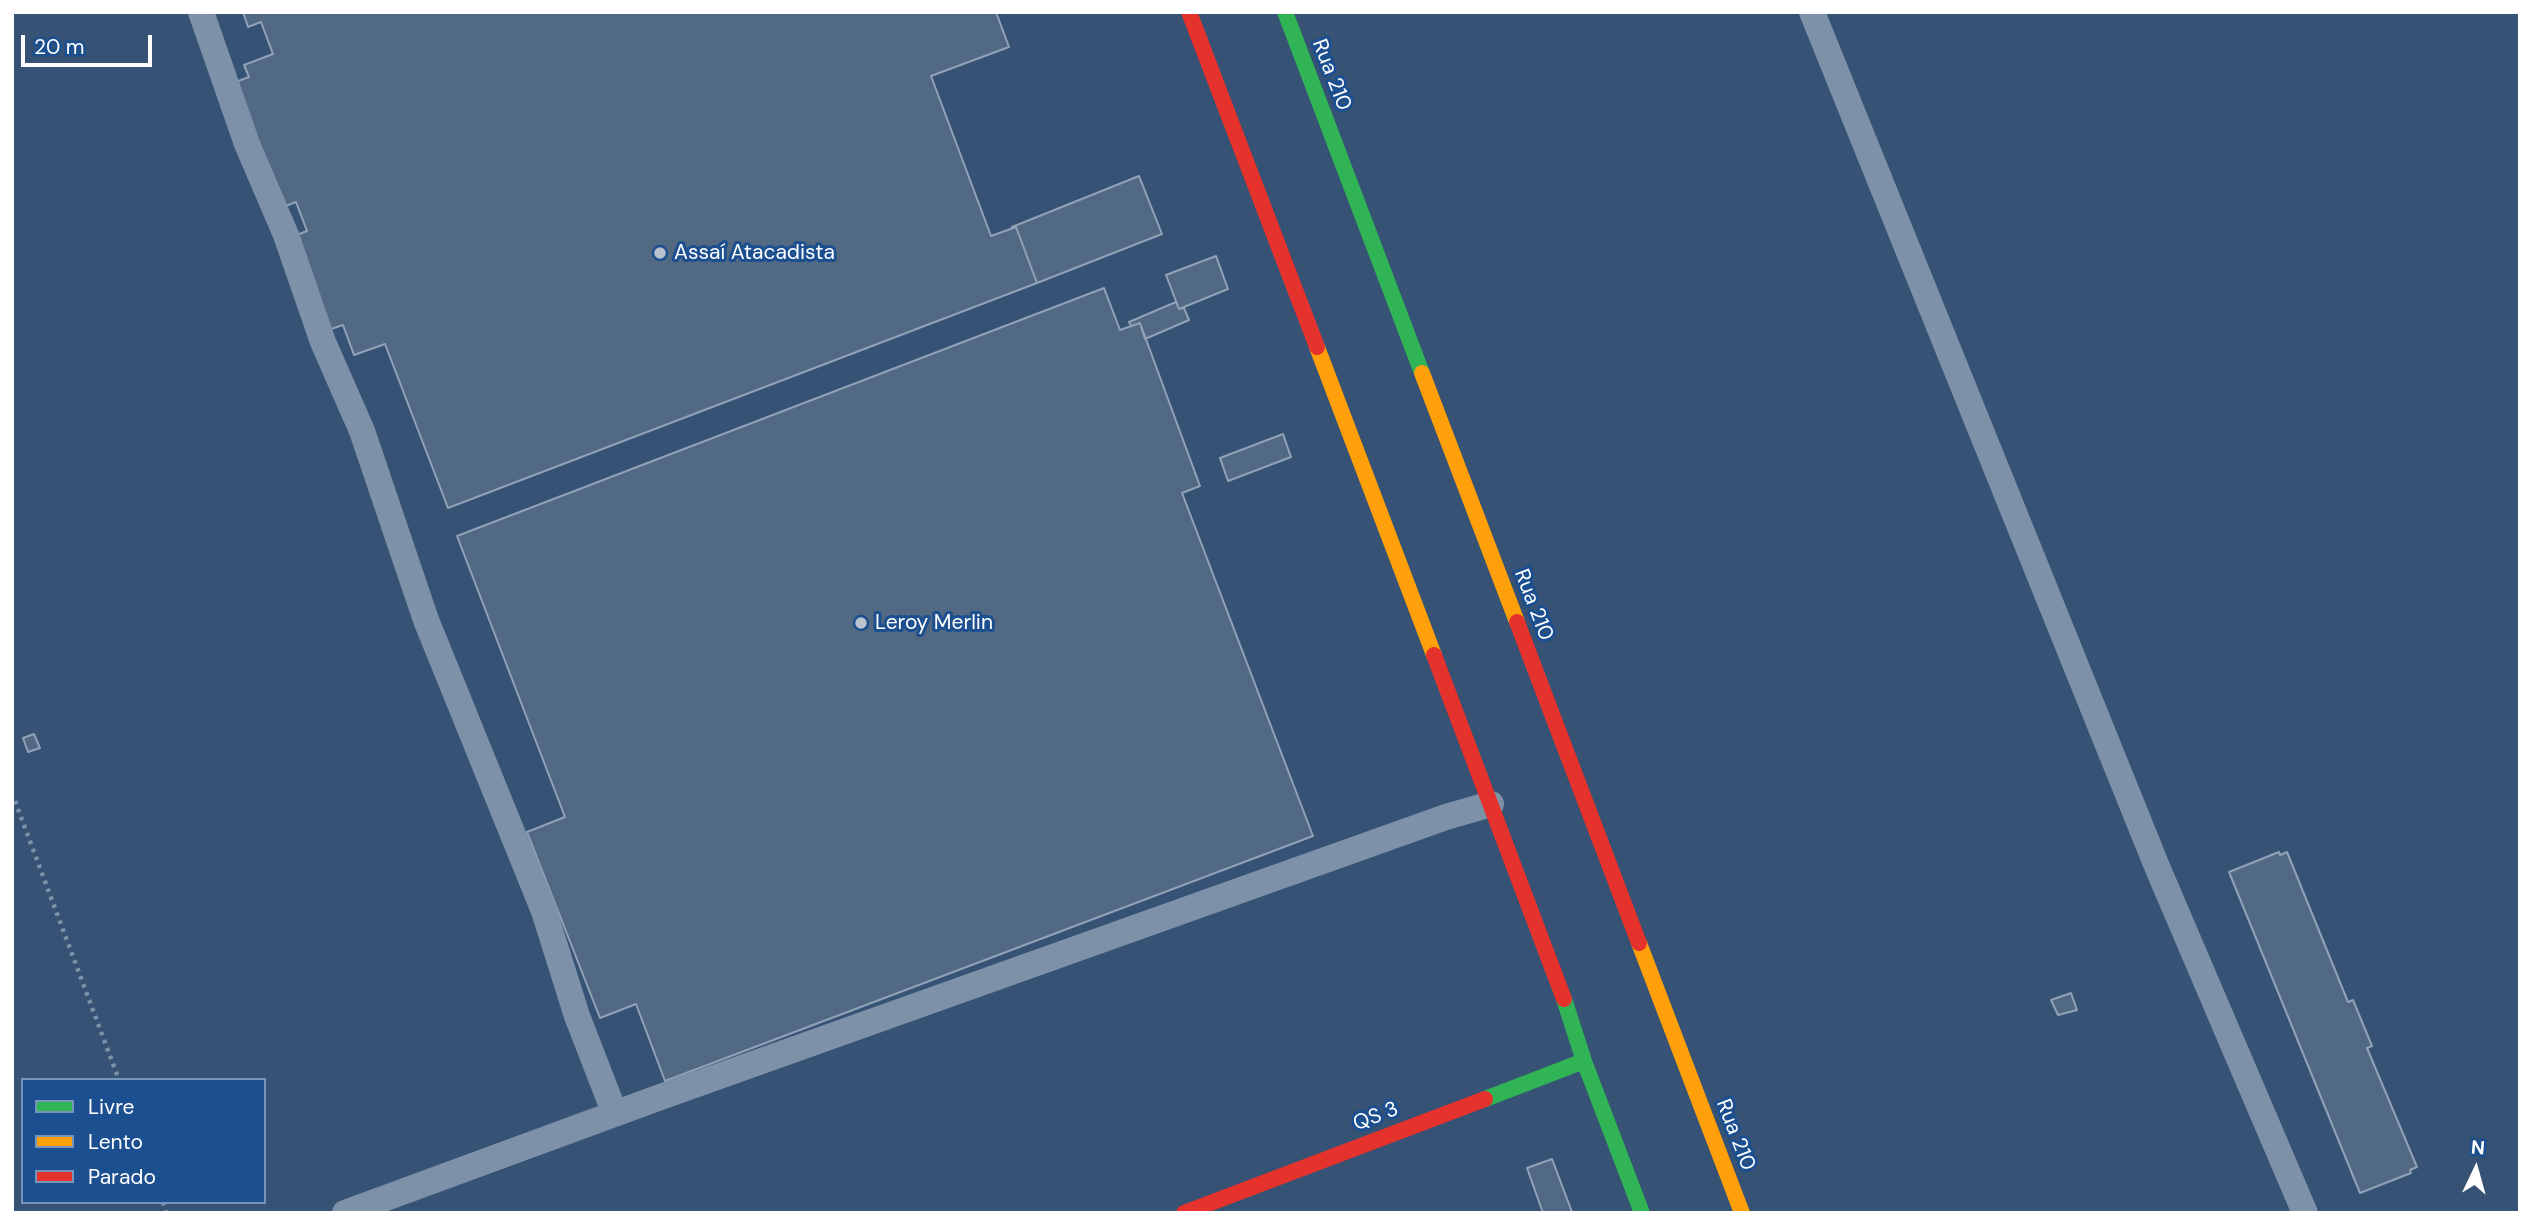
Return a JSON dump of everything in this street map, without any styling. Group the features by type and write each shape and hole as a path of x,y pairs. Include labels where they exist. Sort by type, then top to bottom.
{"main road":[{"path":"1189,12 1491,804 1642,1213"},
{"name":"Rua 210","path":"1285,12 1742,1213"},
{"name":"QS 3","path":"1184,1213 1584,1061"}],"lane":[{"path":"201,12 247,144 286,235 323,342 362,432 426,620 544,911 577,1016 615,1114"},
{"path":"1812,12 2158,869 2305,1213"},
{"path":"345,1213 1420,826 1491,804"}],"path":[{"path":"15,801 118,1078"}],"building":[{"name":"Assaí Atacadista","path":"243,12 996,12 1009,47 931,76 991,236 1016,227 1037,283 448,508 385,344 354,355 343,325 325,331 289,238 307,231 296,202 278,209 230,84 249,77 244,65 273,54 261,22 248,27"},
{"path":"1139,176 1162,234 1037,283 1016,227 1012,227"},
{"path":"1216,256 1228,289 1179,309 1166,275"},
{"name":"Leroy Merlin","path":"1104,288 1120,330 1140,323 1200,486 1182,493 1313,836 665,1081 636,1004 600,1018 527,832 565,817 457,536"},
{"path":"1176,302 1179,309 1184,308 1189,320 1145,339 1140,323 1131,326 1129,322"},
{"path":"1283,434 1291,457 1228,481 1220,458"},
{"path":"34,734 40,748 28,752 23,738"},
{"path":"2279,852 2280,855 2287,852 2348,1002 2353,1000 2372,1046 2367,1048 2417,1167 2410,1170 2411,1173 2360,1193 2229,872"},
{"path":"2071,993 2077,1010 2058,1015 2051,1000"},
{"path":"1552,1159 1571,1213 1543,1213 1527,1168"}],"traffic: fast":[{"path":"1285,12 1422,373"},
{"path":"1564,999 1584,1061 1642,1213"},
{"path":"1485,1099 1584,1061"}],"traffic: slow":[{"path":"1317,347 1434,655"},
{"path":"1422,373 1517,622"},
{"path":"1639,943 1742,1213"}],"traffic: jam":[{"path":"1189,12 1317,347"},
{"path":"1517,622 1639,943"},
{"path":"1434,655 1564,999"},
{"path":"1184,1213 1485,1099"}],"place":[{"name":"Assaí Atacadista","path":"660,253"},
{"name":"Leroy Merlin","path":"861,623"}]}
